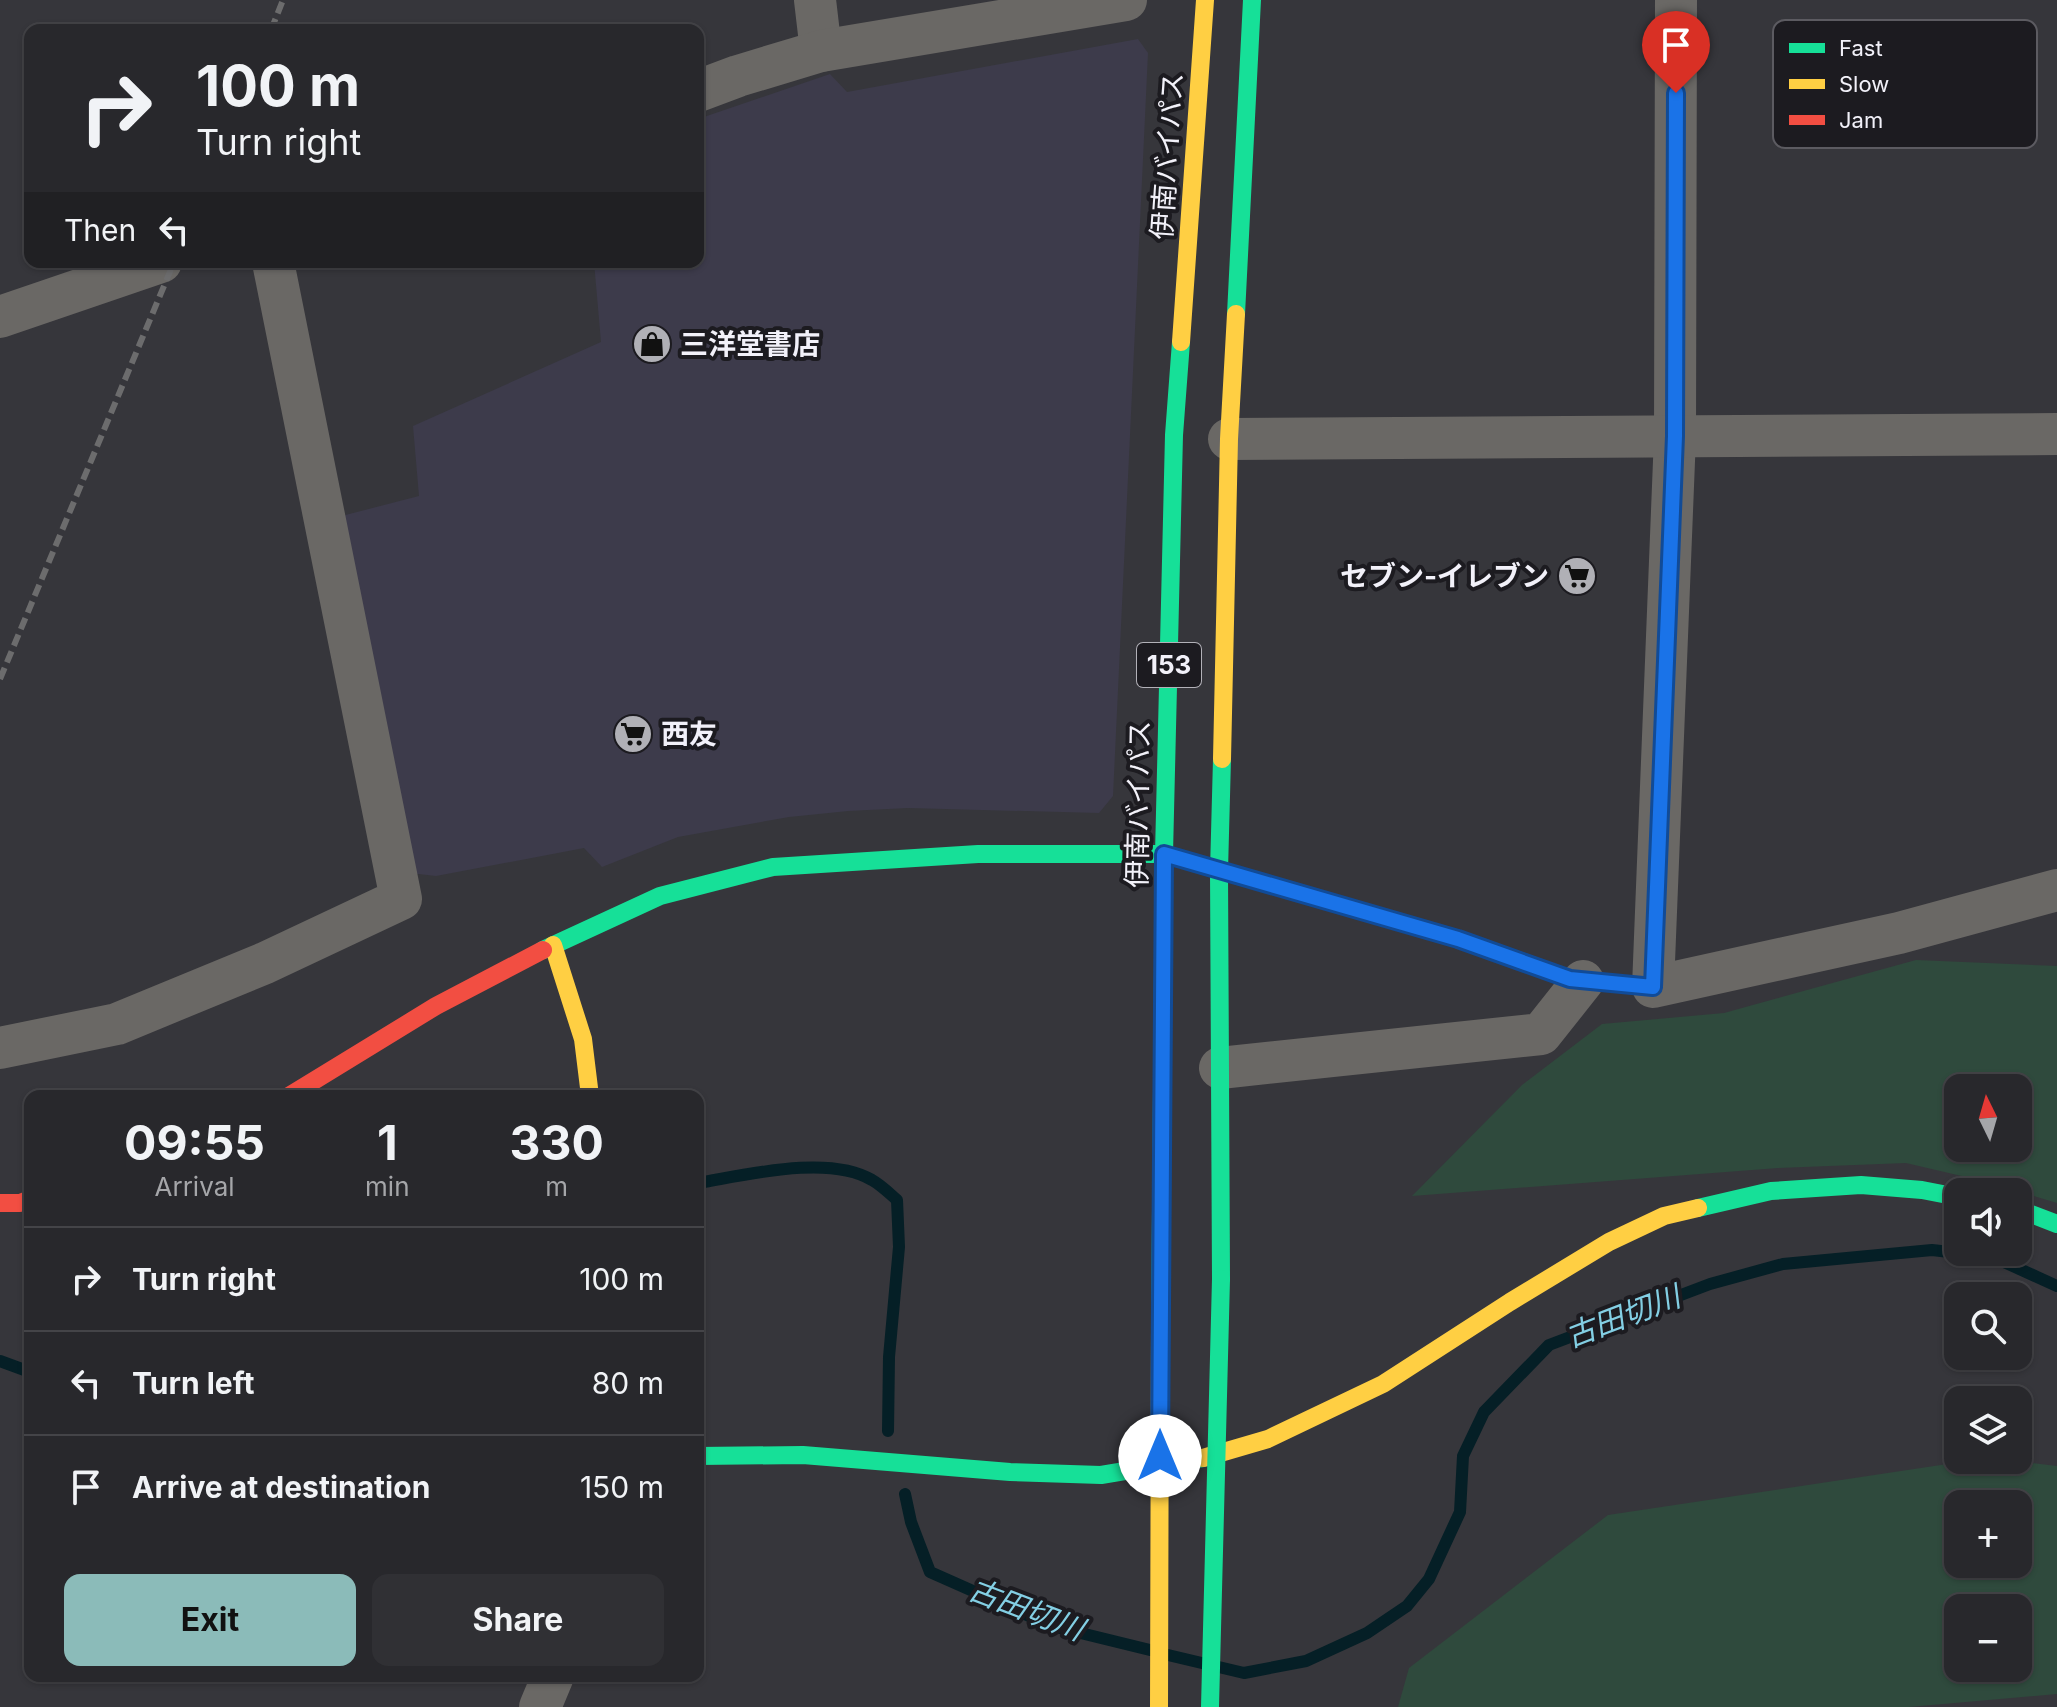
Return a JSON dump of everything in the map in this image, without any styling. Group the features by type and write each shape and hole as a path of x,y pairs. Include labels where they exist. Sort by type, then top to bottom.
{"main road":[{"name":"伊南バイパス","path":"1159,1707 1164,854 1174,435 1205,0"},
{"name":"153","path":"1210,1707 1221,1279 1219,871 1229,439 1252,0"},
{"path":"299,1090 436,1006 553,945 660,896 773,867 978,854 1164,854 1458,939 1570,979 1653,987"},
{"path":"553,945 583,1039 589,1090"},
{"path":"704,1456 803,1455 1010,1472 1101,1475 1191,1461 1268,1439 1383,1384 1609,1242 1664,1216 1771,1191 1861,1185 1944,1194"},
{"path":"0,1203 24,1201"},
{"path":"2032,1214 2057,1224"}],"street":[{"path":"815,0 821,51"},
{"path":"704,89 821,51 1126,0"},
{"path":"1676,0 1675,436 1653,987 1899,933 2057,890 2057,868"},
{"path":"0,317 143,268"},
{"path":"0,1048 117,1024 265,963 401,899 274,268"},
{"path":"1229,439 2057,434"},
{"path":"1220,1068 1541,1034 1583,981"},
{"path":"540,1707 550,1682"}],"shaded area":[{"path":"1138,39 1148,53 1113,796 1099,813 908,808 848,811 789,817 678,837 602,867 584,848 436,876 410,873 330,519 419,496 413,426 601,342 595,268 704,268 704,117 830,74 847,92"}],"green space":[{"path":"1916,960 2057,966 2057,1203 2032,1196 2032,1178 1970,1178 1906,1163 1778,1168 1412,1196 1522,1085 1602,1024 1724,1013"},
{"path":"2032,1463 2057,1466 2057,1694 1909,1707 1398,1707 1409,1668 1608,1515 1944,1465 1944,1474 2032,1474"}],"waterway":[{"name":"古田切川","path":"704,1182 787,1169 833,1168 872,1180 897,1200 899,1247 889,1357 888,1431"},
{"name":"古田切川","path":"1168,1655 1244,1673 1306,1661 1367,1633 1407,1606 1429,1579 1460,1512 1463,1456 1484,1412 1549,1345 1710,1284 1783,1264 1932,1250 1993,1257 2057,1286"},
{"name":"古田切川","path":"0,1361 24,1370"},
{"name":"古田切川","path":"905,1494 911,1522 930,1572 1052,1626 1150,1650"}],"railway":[{"path":"273,24 283,0"},
{"path":"0,679 171,268"}],"traffic: fast":[{"path":"1236,314 1252,0"},
{"path":"1160,1330 1164,854 1174,435 1181,342"},
{"path":"1221,1279 1219,871 1222,759"},
{"path":"543,950 660,896 773,867 978,854 1164,854 1458,939 1526,963"},
{"path":"1698,1208 1771,1191 1861,1185 1944,1194"},
{"path":"2032,1214 2057,1224"},
{"path":"1210,1707 1221,1279"},
{"path":"704,1456 803,1455 1010,1472 1101,1475 1203,1458"}],"traffic: slow":[{"path":"1181,342 1205,0"},
{"path":"1222,759 1229,439 1236,314"},
{"path":"553,945 583,1039 589,1090"},
{"path":"1203,1458 1268,1439 1383,1384 1609,1242 1664,1216 1698,1208"},
{"path":"1159,1707 1160,1330"}],"traffic: jam":[{"path":"299,1090 436,1006 543,950"},
{"path":"1526,963 1570,979 1653,987"},
{"path":"0,1203 24,1201"}],"place":[{"name":"三洋堂書店","path":"652,344"},
{"name":"セブン-イレブン","path":"1577,576"},
{"name":"西友","path":"633,734"}],"route":[{"path":"1160,1456 1164,854 1458,939 1570,979 1653,987 1675,436 1676,93"}]}
